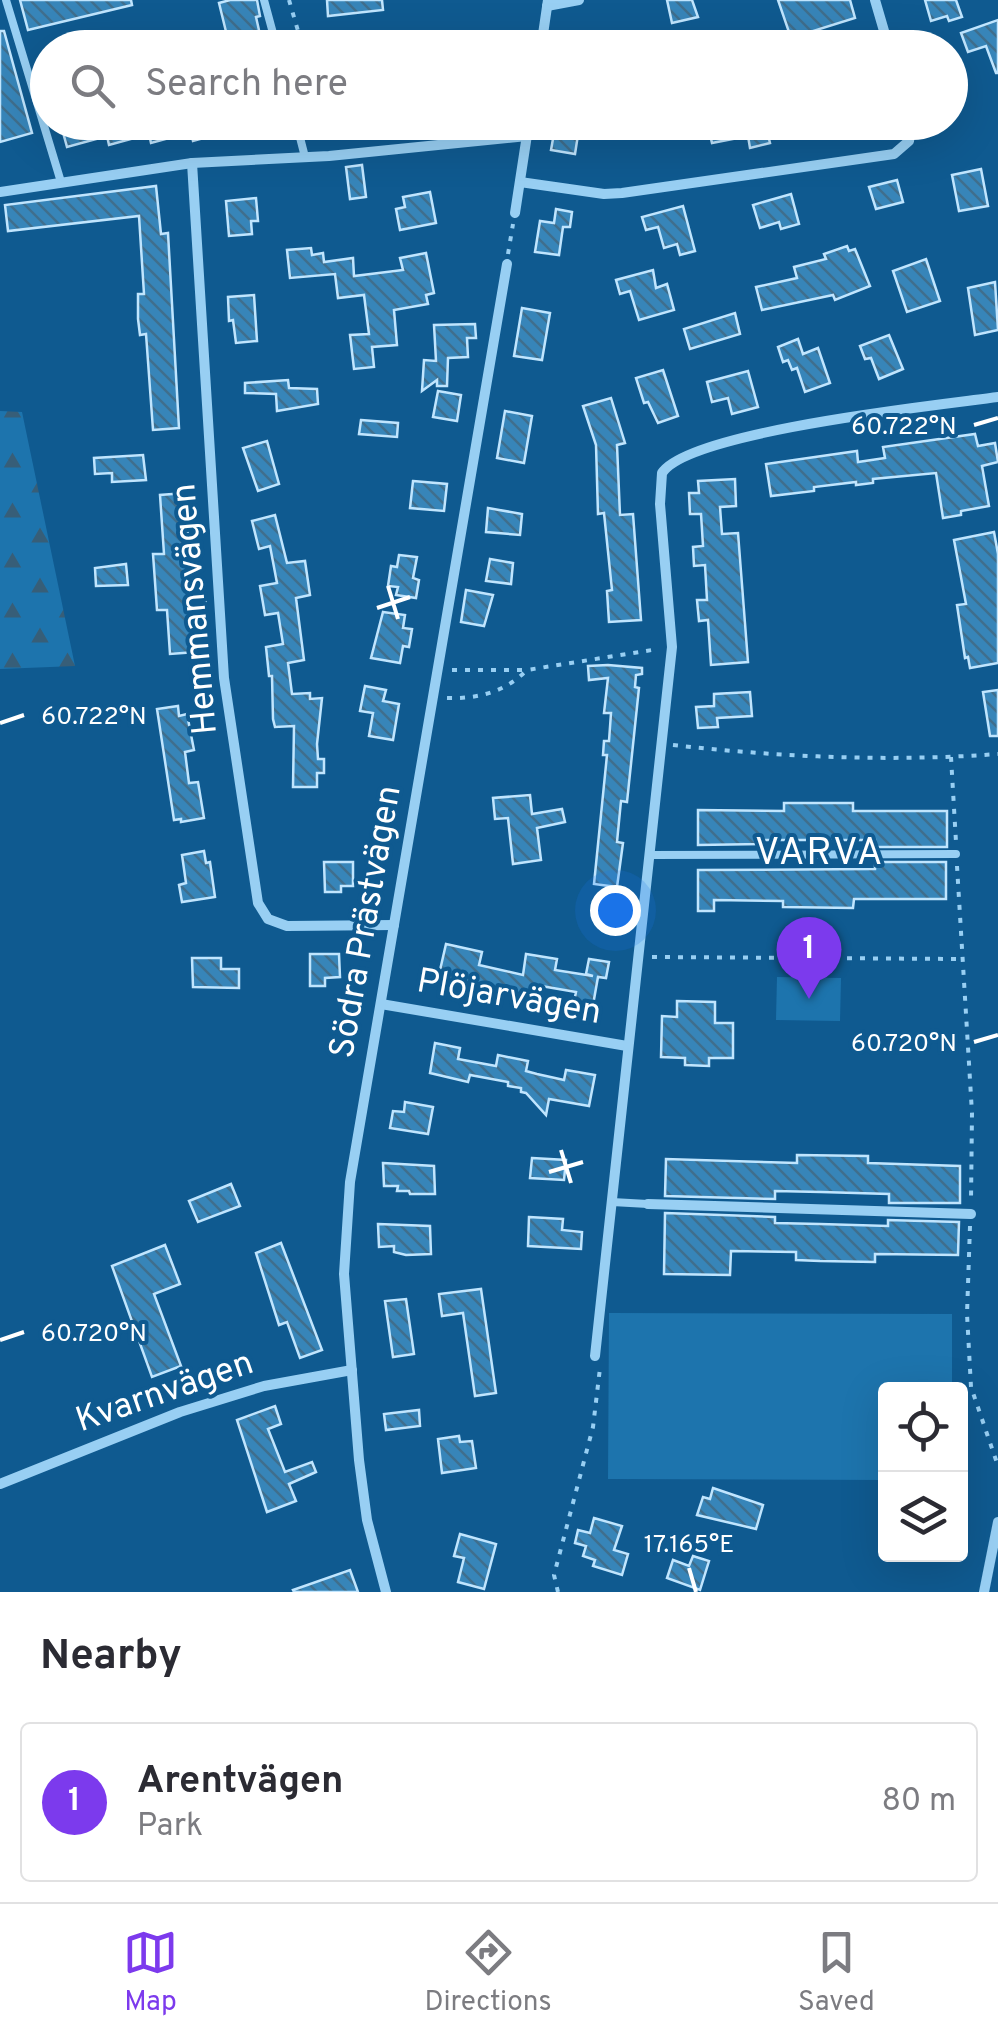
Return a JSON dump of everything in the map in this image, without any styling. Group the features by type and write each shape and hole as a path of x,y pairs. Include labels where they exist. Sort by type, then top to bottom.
{"street":[{"path":"543,30 548,3 579,0"},
{"path":"875,0 884,30"},
{"path":"0,192 192,163 329,156 487,140"},
{"path":"515,213 525,140"},
{"path":"520,182 622,193 894,154 909,140"},
{"name":"Hemmansvägen","path":"192,163 224,678 258,903 268,919 287,926 394,925"},
{"name":"Södra Prästvägen","path":"386,1592 365,1503 352,1370 344,1274 350,1182 507,264"},
{"path":"595,1356 672,647 660,480 671,462 780,428 998,396"},
{"name":"Plöjarvägen","path":"381,1004 626,1046"},
{"path":"648,1204 970,1214"},
{"name":"Kvarnvägen","path":"0,1484 180,1412 264,1386 352,1370"},
{"path":"984,1592 998,1522"}],"lane":[{"path":"6,0 30,79"},
{"path":"264,0 272,30"},
{"path":"48,140 61,182"},
{"path":"301,140 305,157"},
{"path":"650,854 956,854"},
{"path":"612,1202 648,1204"}],"path":[{"path":"290,0 298,30"},
{"path":"327,140 329,156"},
{"path":"507,264 515,213"},
{"path":"438,670 527,670 672,647"},
{"path":"433,698 463,699 498,691 527,670"},
{"path":"662,744 725,751 951,757 998,754"},
{"path":"951,757 972,1113 967,1314 971,1387 998,1466"},
{"path":"637,957 962,959"},
{"path":"558,1592 556,1563 592,1427 601,1358 595,1356"}],"green space":[{"path":"0,411 22,412 75,666 0,669"},
{"path":"777,977 841,978 840,1021 776,1020"},
{"path":"609,1313 952,1314 952,1382 878,1382 878,1480 608,1479"}],"building":[{"path":"20,0 131,0 132,5 28,30"},
{"path":"257,0 259,30 226,30 219,3"},
{"path":"327,0 382,0 383,10 328,16"},
{"path":"667,0 692,0 698,17 672,23"},
{"path":"778,0 850,0 855,18 817,30 788,30"},
{"path":"925,0 956,0 962,17 931,21"},
{"path":"998,20 998,73 986,46 968,52 968,31"},
{"path":"0,31 4,31 30,134 0,142"},
{"path":"65,140 92,140 67,147"},
{"path":"553,140 577,140 575,154 551,150"},
{"path":"749,140 769,140 770,143 750,148"},
{"path":"362,165 366,197 350,199 346,167"},
{"path":"981,169 988,206 959,211 952,175"},
{"path":"897,180 903,202 876,209 869,187"},
{"path":"156,186 161,234 168,233 179,428 153,430 146,334 140,335 138,319 138,294 144,294 139,216 8,231 5,205"},
{"path":"430,192 436,223 400,230 396,209 405,207 403,197"},
{"path":"791,194 799,224 781,229 779,222 760,228 753,205"},
{"path":"256,198 258,221 251,221 252,234 229,236 226,201"},
{"path":"683,206 695,251 680,255 677,244 664,248 658,227 646,230 642,217"},
{"path":"556,209 572,212 570,227 563,227 559,255 535,252 540,221 554,223"},
{"path":"847,246 849,251 855,249 870,286 835,300 833,295 762,310 756,287 797,278 794,267 826,259 824,254"},
{"path":"311,248 312,255 323,253 324,262 353,258 354,276 403,270 400,258 426,253 434,293 426,295 428,304 394,310 397,345 372,347 374,367 354,369 350,335 369,334 364,295 338,298 335,274 290,278 287,250"},
{"path":"926,259 940,301 907,312 893,271"},
{"path":"653,270 656,288 667,284 674,310 639,320 630,291 620,294 616,280"},
{"path":"995,282 998,330 975,335 968,288"},
{"path":"254,295 257,341 236,343 233,320 229,321 228,297"},
{"path":"522,308 550,313 542,360 514,356"},
{"path":"735,313 740,334 690,349 684,329"},
{"path":"475,324 476,338 467,338 468,357 448,358 447,386 437,386 437,380 422,391 424,360 436,361 434,325"},
{"path":"889,335 903,369 879,379 871,358 865,359 860,346"},
{"path":"798,339 803,354 818,348 830,383 805,392 797,368 792,370 788,360 783,362 778,347"},
{"path":"663,370 678,416 658,423 648,402 644,403 636,378"},
{"path":"748,371 758,407 732,414 728,398 712,402 707,382"},
{"path":"288,380 289,388 317,389 318,404 277,411 276,394 245,393 245,383"},
{"path":"438,391 461,395 457,421 433,417"},
{"path":"611,398 625,443 617,445 620,515 633,514 641,620 609,622 607,591 612,590 604,513 598,514 596,445 583,406"},
{"path":"505,411 532,416 524,463 497,458"},
{"path":"361,420 398,423 397,437 359,434"},
{"path":"975,434 978,446 995,443 998,462 982,466 989,506 961,511 961,515 943,518 936,473 771,496 766,464 857,451 858,462 885,458 883,447"},
{"path":"267,441 279,484 258,491 243,448"},
{"path":"143,455 146,480 112,482 112,473 95,474 94,458"},
{"path":"735,479 736,506 720,507 722,534 738,533 748,662 711,665 708,620 699,621 697,600 707,600 705,565 694,566 693,547 703,546 701,514 690,514 689,493 699,493 698,481"},
{"path":"413,481 447,484 444,511 410,508"},
{"path":"185,493 192,595 205,594 206,608 193,608 196,652 170,654 167,610 157,610 153,554 164,554 160,495"},
{"path":"488,508 522,514 520,535 486,532"},
{"path":"275,515 287,563 305,561 310,595 296,598 304,660 288,663 292,694 310,693 310,699 322,698 317,744 318,759 324,759 324,773 317,773 317,787 293,787 294,726 275,727 273,719 272,676 266,647 283,644 278,613 265,615 260,586 277,583 270,546 259,549 252,521"},
{"path":"994,532 998,554 998,663 970,668 957,605 966,604 954,540"},
{"path":"399,555 417,557 413,578 419,580 416,598 396,595 398,587 388,586 391,566 397,567"},
{"path":"490,559 513,563 511,584 486,581"},
{"path":"126,564 128,585 96,586 95,568"},
{"path":"466,590 493,595 484,626 461,622"},
{"path":"383,612 405,615 403,628 412,629 409,647 403,646 400,663 371,658"},
{"path":"588,666 642,668 642,674 636,675 635,687 639,688 627,802 621,801 617,842 623,843 617,887 594,884 607,755 603,755 604,741 609,741 611,713 604,713 608,678 589,680"},
{"path":"365,686 386,690 383,701 399,704 393,740 369,736 373,713 360,711"},
{"path":"998,690 998,736 990,736 983,692"},
{"path":"750,692 752,716 717,718 718,727 698,728 696,707 714,706 714,694"},
{"path":"178,706 179,716 187,714 194,750 185,752 189,783 198,782 204,818 181,822 174,820 157,709"},
{"path":"530,795 532,814 562,809 565,822 537,828 541,860 513,864 508,818 495,819 493,798"},
{"path":"784,803 853,803 853,811 947,811 947,847 875,847 875,840 762,840 762,844 698,845 698,810 784,811"},
{"path":"204,851 206,863 210,862 215,897 182,902 179,885 186,883 182,855"},
{"path":"324,862 353,862 353,886 341,886 341,892 325,892"},
{"path":"875,862 946,862 946,899 854,899 853,908 783,907 783,901 714,900 714,911 698,911 698,870 875,869"},
{"path":"446,944 482,952 479,965 523,975 526,954 557,959 555,970 593,976 586,974 589,959 609,962 606,978 598,977 593,1005 574,1002 576,992 541,986 539,997 438,979"},
{"path":"310,954 339,954 340,977 325,978 325,986 310,986"},
{"path":"192,958 221,958 221,969 239,969 239,988 193,987"},
{"path":"677,1001 715,1002 715,1023 733,1023 733,1058 709,1058 709,1066 685,1065 685,1058 661,1057 662,1016 677,1017"},
{"path":"435,1043 460,1048 458,1059 496,1066 498,1055 528,1061 526,1071 564,1080 566,1070 595,1075 589,1106 549,1099 546,1115 521,1088 508,1086 508,1082 470,1075 468,1082 430,1073"},
{"path":"405,1102 433,1107 428,1134 390,1128 393,1111 404,1112"},
{"path":"797,1155 868,1156 868,1163 960,1166 960,1203 889,1203 889,1194 821,1192 775,1191 775,1199 665,1196 666,1159 797,1163"},
{"path":"532,1158 566,1160 564,1180 530,1178"},
{"path":"383,1163 434,1166 435,1194 410,1194 397,1191 398,1186 384,1186"},
{"path":"231,1184 240,1206 198,1222 189,1201"},
{"path":"665,1213 775,1217 775,1223 888,1226 888,1220 959,1222 958,1255 875,1254 875,1262 796,1260 796,1252 731,1251 730,1275 664,1274"},
{"path":"529,1217 563,1219 562,1230 582,1232 581,1249 528,1246"},
{"path":"378,1224 430,1226 431,1254 406,1255 394,1252 394,1246 379,1247"},
{"path":"281,1243 322,1350 300,1358 287,1322 279,1325 256,1253"},
{"path":"165,1245 180,1284 154,1294 181,1366 152,1377 112,1266"},
{"path":"481,1289 496,1393 475,1396 463,1313 442,1316 439,1294"},
{"path":"406,1299 414,1354 393,1357 385,1301"},
{"path":"275,1406 281,1424 268,1429 285,1472 312,1462 316,1472 289,1484 296,1501 267,1512 237,1420"},
{"path":"419,1410 420,1426 386,1430 384,1414"},
{"path":"459,1436 460,1442 472,1441 476,1468 442,1473 438,1439"},
{"path":"713,1488 763,1505 756,1529 697,1515 703,1497 710,1499"},
{"path":"594,1518 622,1526 614,1550 628,1554 622,1575 593,1566 595,1560 583,1556 586,1546 575,1543 578,1530 590,1533"},
{"path":"460,1534 496,1544 484,1589 458,1582 464,1558 454,1556"},
{"path":"693,1556 709,1561 700,1590 667,1578 673,1560 689,1566"},
{"path":"350,1570 358,1592 293,1590"}],"place":[{"name":"Arentvägen","path":"809,999"}],"district":[{"name":"VARVA","path":"820,854"}]}
